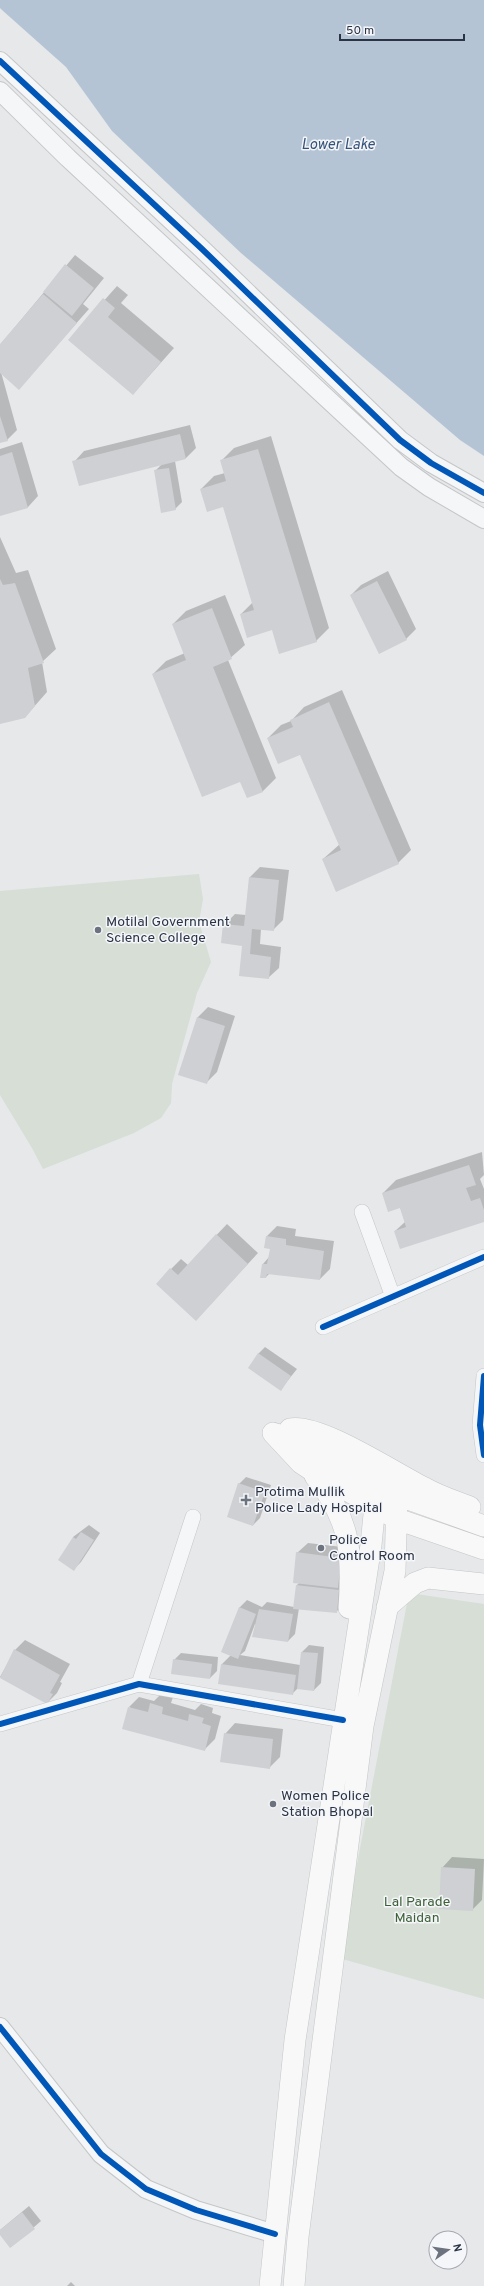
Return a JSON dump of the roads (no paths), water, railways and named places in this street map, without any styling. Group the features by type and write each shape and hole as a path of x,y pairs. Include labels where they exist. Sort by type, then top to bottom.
{"main road":[{"path":"273,1433 294,1428 322,1433 426,1489 484,1512"},
{"path":"273,1433 300,1463 397,1519 484,1549"},
{"path":"273,1433 311,1446 397,1495 484,1526"},
{"path":"310,1469 330,1494 343,1520 349,1547 351,1591 347,1644 351,1668"},
{"path":"270,2286 295,2040 371,1545 377,1484"},
{"path":"294,2286 298,2237 363,1726 395,1571 397,1495"},
{"path":"387,1607 415,1583 428,1578 484,1584"}],"street":[{"path":"0,61 202,249 400,440 431,463 484,493"},
{"path":"0,91 68,158 401,467 429,487 484,519"},
{"path":"362,1212 393,1297"},
{"path":"323,1327 484,1257"},
{"path":"484,1376 480,1425 484,1455"},
{"path":"138,1684 193,1517"},
{"path":"0,1724 138,1684 343,1720"},
{"path":"0,2027 101,2154 146,2190 196,2210 275,2234"}],"water":[{"name":"Lower Lake","path":"0,0 484,0 484,456 460,440 241,253 112,131 66,67 0,8"}],"place":[{"name":"Motilal Government Science College","path":"98,930"},
{"name":"Protima Mullik Police Lady Hospital","path":"246,1500"},
{"name":"Police Control Room","path":"321,1548"},
{"name":"Women Police Station Bhopal","path":"273,1804"}],"park label":[{"name":"Lal Parade Maidan","path":"417,1910"}]}
